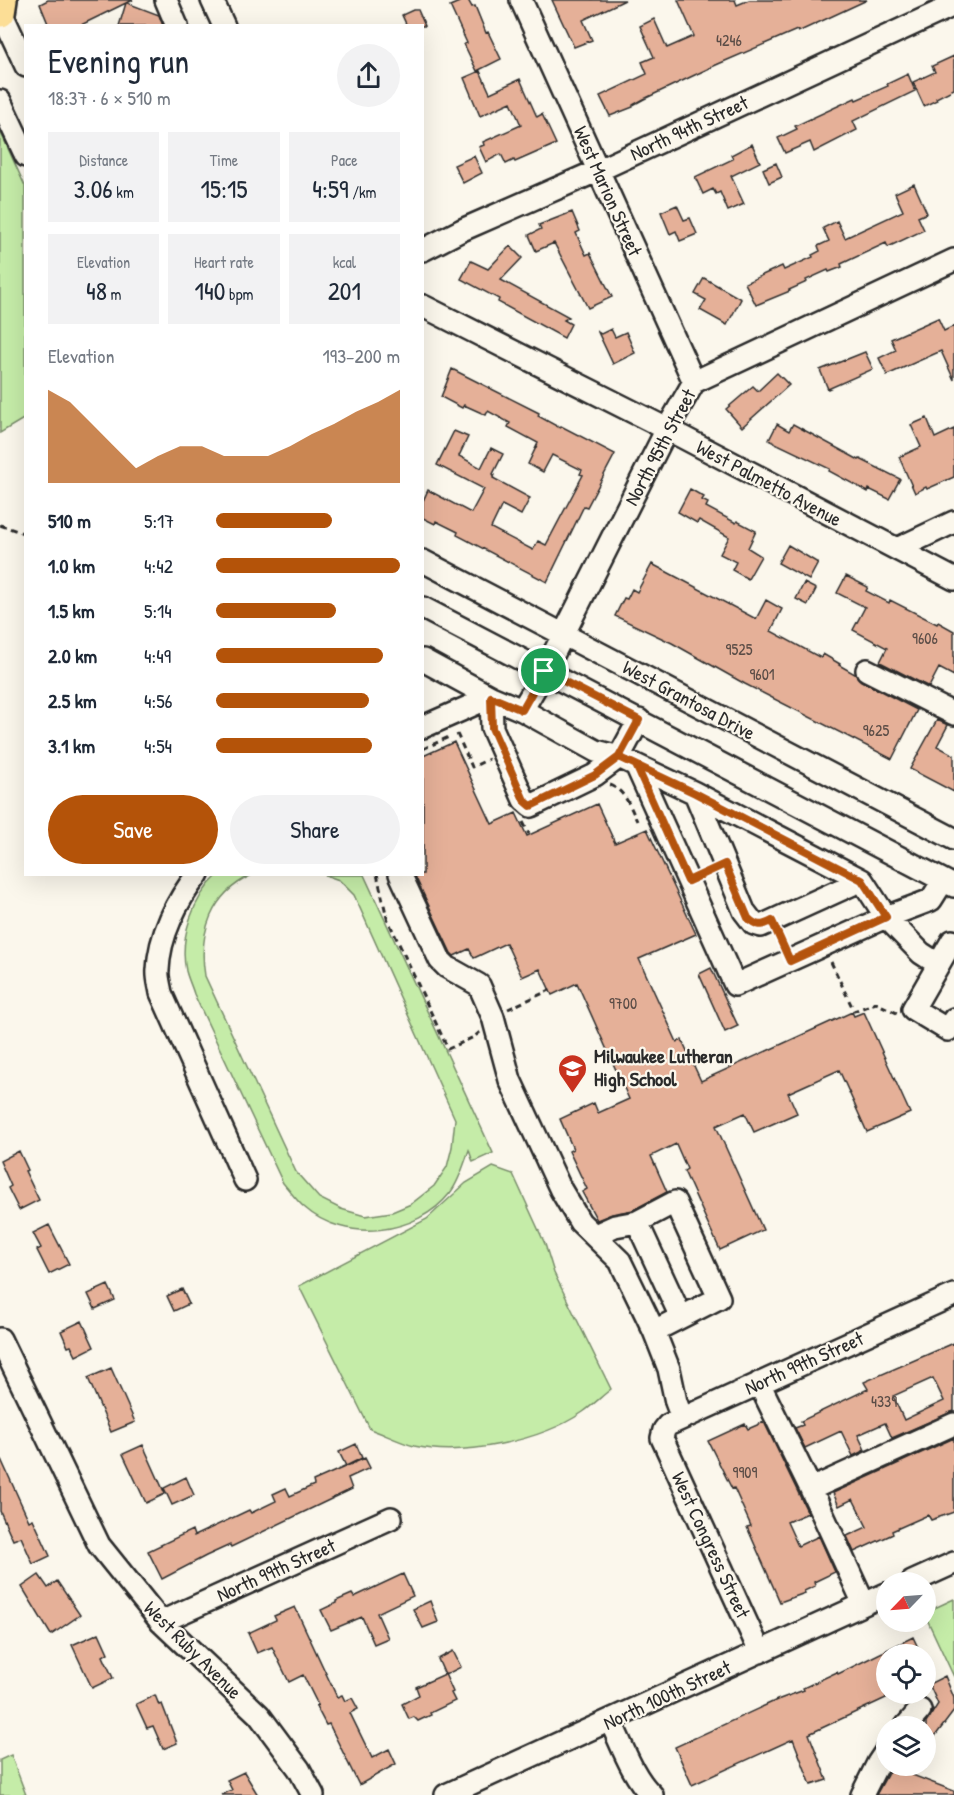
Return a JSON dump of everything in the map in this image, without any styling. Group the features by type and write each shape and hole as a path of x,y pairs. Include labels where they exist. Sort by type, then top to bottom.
{"street":[{"path":"166,0 176,24"},
{"path":"212,0 223,24"},
{"name":"West Marion Street","path":"520,0 694,382"},
{"name":"North 94th Street","path":"424,249 954,5"},
{"path":"1,14 23,61"},
{"path":"0,101 24,152"},
{"name":"North 95th Street","path":"522,710 564,634 667,429 694,382 954,260"},
{"name":"West Palmetto Avenue","path":"424,307 667,429 954,579"},
{"path":"897,549 954,522"},
{"name":"West Grantosa Drive","path":"424,562 954,839"},
{"name":"West Grantosa Drive","path":"424,609 949,884"},
{"path":"424,661 491,697 522,710 596,752 627,761 695,793 862,880 886,917 921,953 938,964"},
{"path":"867,670 954,714"},
{"path":"424,728 491,697"},
{"path":"491,697 492,728 524,800 531,806 627,761"},
{"path":"639,720 627,761 735,985 886,917 931,900 949,884"},
{"path":"695,793 744,911 754,924 761,926 862,880"},
{"path":"196,876 183,893 162,945 157,971 161,993 245,1180"},
{"path":"401,876 440,960 447,967 479,985 493,1017 510,1080 561,1190 580,1222 621,1261 669,1369 682,1418"},
{"path":"954,943 952,941 913,1009 948,1030 954,1019"},
{"path":"595,1235 615,1226 637,1222 675,1202 719,1298 654,1331"},
{"path":"637,1222 681,1317"},
{"name":"North 99th Street","path":"662,1438 668,1425 682,1418 954,1295"},
{"name":"West Ruby Avenue","path":"0,1339 99,1545 161,1622 259,1715 299,1769 313,1795"},
{"path":"759,1383 864,1604"},
{"path":"811,1489 954,1424"},
{"name":"West Congress Street","path":"662,1438 760,1652"},
{"name":"North 99th Street","path":"161,1622 391,1518"},
{"path":"934,1572 954,1563"},
{"name":"North 100th Street","path":"447,1795 876,1599"},
{"path":"915,1716 920,1710"},
{"path":"610,1720 629,1761 646,1790 652,1795"},
{"path":"862,1795 876,1767"}],"path":[{"path":"0,525 24,533"},
{"path":"424,749 467,729"},
{"path":"457,734 472,767 493,757"},
{"path":"522,819 529,834"},
{"path":"377,876 387,918 448,1049 456,1046"},
{"path":"823,945 854,1011 876,1003 898,1013 913,1009"}],"green space":[{"path":"0,131 24,184 24,419 0,433"},
{"path":"217,876 250,876 226,893 210,917 204,945 205,976 296,1172 319,1198 341,1209 365,1216 392,1212 411,1204 434,1186 447,1167 455,1119 354,895 339,880 328,876 364,876 493,1153 473,1162 469,1150 453,1189 436,1207 400,1226 380,1230 360,1230 339,1226 321,1219 304,1207 283,1183 194,994 186,971 184,958 186,932 195,906"},
{"path":"493,1167 513,1174 545,1244 554,1273 611,1389 587,1409 566,1422 524,1438 478,1448 434,1449 414,1446 370,1429 299,1286 427,1219 466,1183"},
{"path":"954,1599 954,1677 933,1632 936,1632 936,1607"},
{"path":"11,1755 26,1795 0,1795 0,1760"}],"building":[{"path":"48,0 133,0 127,3 159,15 162,24 120,24 126,3 83,24 48,24 40,4"},
{"path":"468,0 472,7 475,6 486,33 488,32 501,59 477,71 450,6"},
{"path":"552,0 625,0 583,20 592,40 574,47"},
{"path":"678,0 735,0 737,5 749,0 867,0 798,32 797,30 716,65 644,99 633,107 610,116 600,96 647,74 642,62 654,57 640,26 654,19 667,48 694,36"},
{"path":"418,10 425,26 424,24 406,24 402,15"},
{"path":"954,56 954,89 924,106 913,82 935,72 932,66"},
{"path":"480,71 490,93 520,79 537,117 542,114 556,144 515,162 514,160 506,164 501,154 486,162 479,147 484,145 483,142 521,125 511,102 480,116 464,78"},
{"path":"908,74 915,91 853,121 857,130 814,152 810,142 785,153 778,138 797,129 795,126 855,98 856,100 888,86 887,84"},
{"path":"752,144 760,162 731,176 744,204 728,211 720,192 716,194 713,189 703,194 695,177 733,159 731,155"},
{"path":"474,156 482,173 463,183 454,165"},
{"path":"776,163 782,177 769,183 763,169"},
{"path":"914,184 927,213 918,217 924,230 888,247 886,243 841,264 842,267 829,272 828,270 806,280 807,282 790,291 756,305 745,283 782,266 784,270 813,257 812,255 820,251 818,246 829,241 823,228 837,221 845,238 903,211 895,193"},
{"path":"677,205 684,220 690,218 697,234 680,241 676,231 670,234 661,212"},
{"path":"572,212 580,231 576,233 586,255 590,253 612,297 588,308 554,243 536,251 529,235 541,229 539,225"},
{"path":"510,246 522,258 501,280 569,317 564,320 571,324 564,338 461,279 471,261 488,269"},
{"path":"704,278 741,299 727,325 700,310 706,300 695,294"},
{"path":"938,318 944,331 954,326 954,380 941,351 887,375 879,358 896,350 891,339"},
{"path":"611,329 615,337 626,332 635,353 613,364 598,332 601,334"},
{"path":"865,352 873,369 828,389 820,370"},
{"path":"452,369 539,413 538,416 560,428 561,426 615,454 587,507 584,506 547,582 457,535 458,532 436,521 435,524 424,518 424,499 428,490 471,513 484,489 437,465 454,431 468,437 459,456 481,468 491,448 503,454 493,478 530,498 521,515 502,505 491,528 533,550 538,541 546,545 583,475 580,474 582,470 552,455 543,472 528,464 538,443 508,427 510,423 488,411 486,415 464,405 462,408 441,397"},
{"path":"777,373 789,385 742,427 726,409 753,386 758,391"},
{"path":"927,418 935,438 954,429 954,477 915,493 899,457 921,447 911,425"},
{"path":"777,424 789,431 793,424 859,460 900,479 889,499 869,489 868,492 829,471 830,469 769,440"},
{"path":"690,489 704,497 702,500 708,503 706,507 756,531 748,548 761,556 748,579 732,570 736,562 720,554 729,537 699,520 697,523 678,512"},
{"path":"788,545 818,563 809,580 778,563"},
{"path":"652,564 756,619 766,600 782,609 771,631 821,658 823,654 855,674 861,681 917,710 892,759 745,684 672,643 615,616 624,598 627,599 632,589 637,592"},
{"path":"846,576 868,587 866,591 889,603 890,600 954,631 954,676 939,668 929,687 880,662 887,648 853,630 865,607 837,593"},
{"path":"804,583 816,589 808,605 796,599"},
{"path":"937,720 948,725 937,746 954,755 954,792 910,769"},
{"path":"454,742 492,824 516,813 527,836 597,804 615,843 647,829 696,934 639,959 677,1042 682,1040 701,1081 852,1012 854,1016 864,1012 910,1113 867,1132 839,1070 788,1093 797,1113 754,1132 745,1113 716,1126 763,1230 720,1250 684,1171 687,1169 676,1144 651,1156 667,1192 633,1210 597,1220 582,1192 587,1189 569,1151 573,1149 560,1119 594,1103 598,1113 629,1099 577,983 552,995 540,969 522,977 506,943 474,958 469,949 454,956 451,953 415,876 424,876 424,756"},
{"path":"711,968 738,1026 725,1032 699,974"},
{"path":"19,1151 28,1170 25,1171 39,1200 19,1210 8,1188 11,1186 0,1161"},
{"path":"49,1225 69,1264 49,1274 37,1250 41,1248 33,1233"},
{"path":"108,1285 115,1300 95,1309 88,1294"},
{"path":"182,1289 189,1304 174,1311 167,1296"},
{"path":"82,1321 94,1347 76,1356 71,1346 68,1347 61,1331"},
{"path":"954,1343 954,1411 892,1438 885,1423 858,1435 865,1450 853,1456 841,1431 805,1448 795,1428 803,1425 801,1421 868,1389 864,1382","holes":["933,1378 944,1401 904,1420 893,1396"]},
{"path":"111,1368 135,1422 111,1432 88,1378"},
{"path":"764,1422 808,1513 787,1522 798,1546 819,1536 835,1572 814,1582 815,1586 804,1591 805,1593 780,1602 747,1527 751,1526 734,1488 732,1489 708,1441 745,1424 748,1429"},
{"path":"954,1438 954,1512 931,1520 928,1515 854,1552 847,1536 867,1527 853,1499 839,1506 833,1493"},
{"path":"356,1444 362,1458 346,1466 339,1452"},
{"path":"143,1445 165,1494 146,1503 123,1454"},
{"path":"0,1457 29,1521 33,1519 50,1556 33,1564 21,1537 13,1540 0,1511"},
{"path":"365,1458 370,1468 348,1478 352,1489 231,1547 230,1545 206,1556 162,1579 148,1551 192,1530 194,1536 249,1510 251,1513 276,1501 273,1494 286,1488 290,1496 314,1485 313,1481"},
{"path":"186,1477 194,1495 172,1505 164,1488"},
{"path":"403,1574 413,1596 377,1613 388,1638 374,1644 362,1617 331,1630 321,1610 336,1601 352,1594 354,1597"},
{"path":"39,1575 48,1588 57,1581 80,1615 51,1635 22,1587"},
{"path":"430,1601 438,1622 423,1628 413,1609"},
{"path":"295,1607 337,1697 342,1695 345,1701 352,1698 358,1709 350,1713 372,1758 389,1749 396,1764 359,1785 329,1724 326,1725 316,1706 318,1705 303,1675 289,1682 272,1647 257,1653 248,1633 276,1620 274,1616"},
{"path":"99,1633 108,1653 103,1656 113,1678 92,1688 72,1645"},
{"path":"913,1637 916,1644 899,1644"},
{"path":"453,1651 461,1667 445,1675 438,1659"},
{"path":"876,1655 876,1703 809,1734 827,1780 811,1785 793,1739 692,1785 675,1747 804,1690 803,1688 837,1672 838,1674"},
{"path":"445,1674 455,1701 418,1721 414,1717 409,1719 402,1704 419,1695 416,1687"},
{"path":"945,1676 954,1698 954,1711 936,1735 936,1716 930,1716 938,1704 936,1680"},
{"path":"155,1695 159,1705 162,1704 177,1743 163,1749 153,1726 147,1728 136,1704"},
{"path":"244,1772 258,1795 221,1795 232,1790 227,1780"},
{"path":"886,1776 915,1776 954,1791 954,1795 876,1795"}],"place":[{"name":"Milwaukee Lutheran High School","path":"573,1094"}],"route":[{"path":"544,671 522,710 491,697 492,728 524,800 531,806 595,775 619,757 636,765 695,793 862,880 886,917 790,961 772,921 761,926 754,924 748,918 725,864 688,881 636,765 619,757 639,720 544,671"}]}
